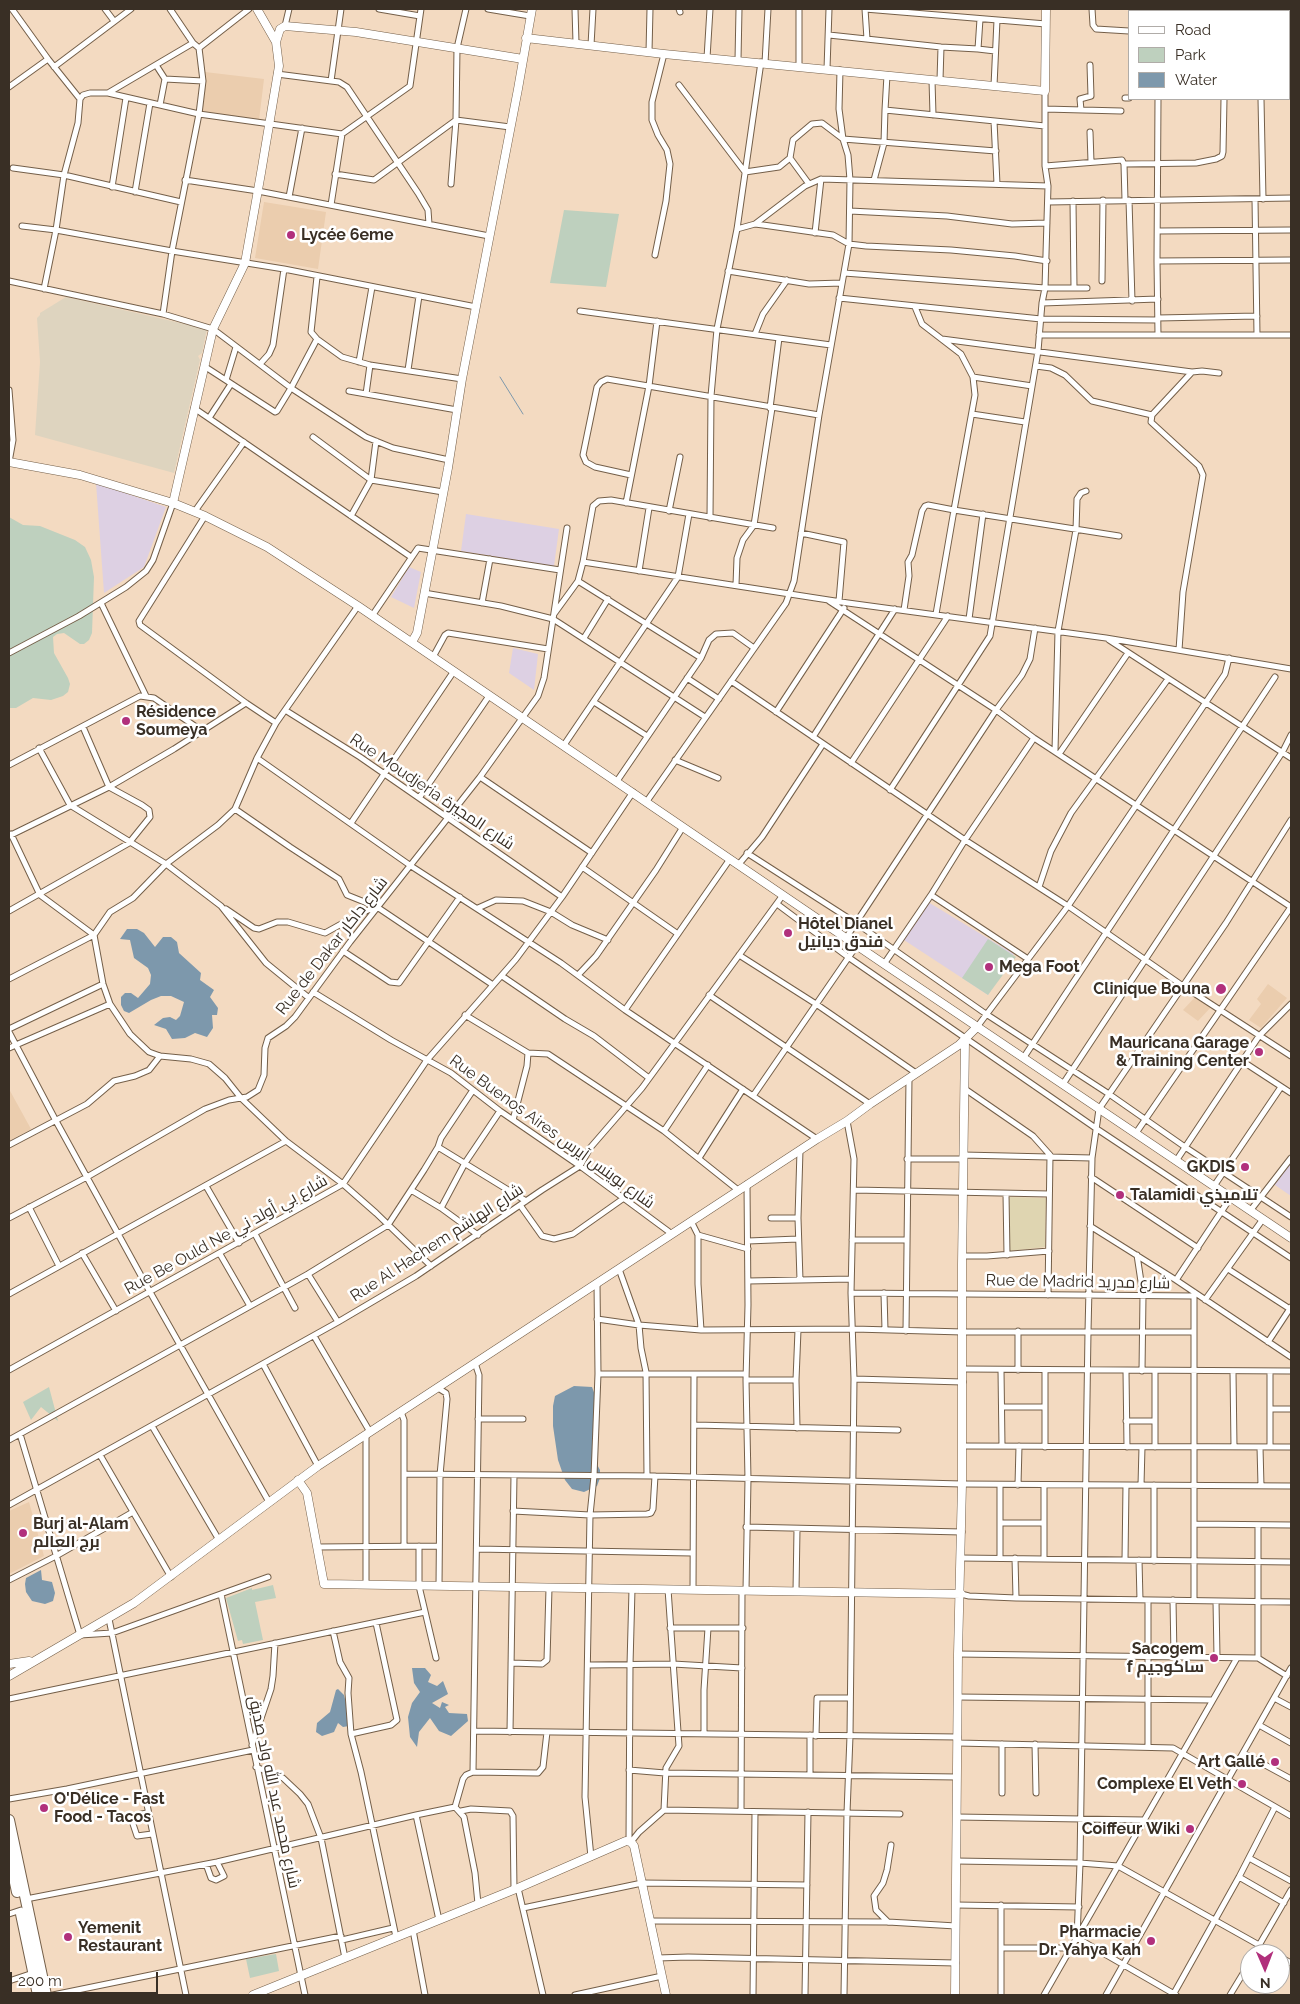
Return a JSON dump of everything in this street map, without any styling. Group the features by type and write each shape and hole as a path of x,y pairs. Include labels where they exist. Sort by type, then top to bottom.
{"highway":[{"path":"9,1820 46,1995"},
{"path":"9,1854 38,1995"}],"street":[{"path":"12,9 80,99"},
{"path":"105,9 114,21"},
{"path":"54,67 132,9"},
{"path":"163,314 172,251 199,114 203,81 199,48 193,43 170,9"},
{"path":"199,48 249,9"},
{"path":"9,653 79,616 126,587 151,565 173,503 213,329 245,263 279,66 276,42 257,9"},
{"path":"276,42 280,29 285,26 289,9"},
{"path":"331,81 341,9"},
{"path":"379,9 420,16"},
{"path":"44,289 56,230 64,175 78,123 80,99 83,95 108,93 199,114 342,134 410,86 421,9"},
{"path":"451,184 456,120 457,48 466,9"},
{"path":"412,642 417,633 462,379 531,12 488,9"},
{"path":"575,9 576,43"},
{"path":"591,45 593,9"},
{"path":"648,52 650,9"},
{"path":"708,58 710,9"},
{"path":"738,60 740,9"},
{"path":"710,518 711,396 717,330 737,229 763,62 768,9"},
{"path":"799,9 799,66"},
{"path":"828,69 829,9"},
{"path":"867,39 865,9 932,12 980,19 1046,24"},
{"path":"890,790 990,636 993,622 1025,422 1036,366 1045,288 1048,202 1045,166 1046,9"},
{"path":"1092,9 1093,28 1128,31"},
{"path":"978,49 980,19"},
{"path":"994,86 997,20"},
{"path":"267,25 338,30 522,59"},
{"path":"829,35 995,51"},
{"path":"526,38 664,54 763,62 1045,91"},
{"path":"108,93 193,43"},
{"path":"933,115 936,80 942,47"},
{"path":"655,255 666,201 670,164 667,150 652,120 652,102 664,54"},
{"path":"9,87 48,59"},
{"path":"156,65 165,79 160,105"},
{"path":"1081,110 1080,99 1092,96 1090,65"},
{"path":"646,801 790,594 849,244 850,180 848,155 839,109 840,70"},
{"path":"277,74 339,82 346,87 398,162 428,210 429,224"},
{"path":"874,180 884,143 887,75"},
{"path":"165,79 203,81"},
{"path":"679,86 745,172"},
{"path":"112,187 126,98"},
{"path":"1158,100 1158,335"},
{"path":"1124,164 1202,163 1222,156 1224,100"},
{"path":"1261,100 1263,199"},
{"path":"135,192 150,103"},
{"path":"1045,109 1121,111"},
{"path":"885,110 1045,126"},
{"path":"335,174 374,180 456,120 510,127"},
{"path":"994,121 997,184"},
{"path":"745,172 779,167 790,158 793,140 812,124 822,123 844,139 996,151"},
{"path":"289,197 302,128"},
{"path":"1090,132 1091,162"},
{"path":"330,205 342,134"},
{"path":"790,158 809,184"},
{"path":"1045,166 1122,160 1127,200 1132,301"},
{"path":"13,168 64,175 181,202"},
{"path":"737,229 755,224 809,184 821,179 1048,186"},
{"path":"815,232 821,179"},
{"path":"185,180 289,197 489,236"},
{"path":"1048,202 1291,198"},
{"path":"1254,199 1257,335"},
{"path":"1102,280 1103,200"},
{"path":"1073,201 1074,288"},
{"path":"850,211 938,215 1012,224 1047,223"},
{"path":"755,224 833,235 849,244 951,250 1047,261"},
{"path":"22,226 56,230 284,269 476,307"},
{"path":"1158,230 1291,230"},
{"path":"1157,260 1291,260"},
{"path":"260,364 269,354 273,345 284,269"},
{"path":"728,271 809,284 842,283"},
{"path":"844,273 1045,288 1087,288"},
{"path":"317,277 310,326 311,332 318,340 342,357 370,365 462,379"},
{"path":"755,334 763,314 787,280"},
{"path":"9,281 163,314 213,329 292,388 345,424 376,441 394,448 449,460"},
{"path":"359,362 372,287"},
{"path":"408,370 419,296"},
{"path":"839,298 915,308 1041,320 1257,316"},
{"path":"1042,303 1158,299"},
{"path":"915,308 922,324 961,354 973,378 975,395 936,614"},
{"path":"580,311 831,345"},
{"path":"626,503 649,386 657,321"},
{"path":"1039,335 1291,335"},
{"path":"736,585 737,558 743,540 754,525 779,338"},
{"path":"941,339 1192,372 1219,373"},
{"path":"204,366 275,412 292,388 318,340"},
{"path":"208,418 228,382 236,347"},
{"path":"366,394 370,365"},
{"path":"1036,366 1052,368 1065,375 1092,401 1152,415"},
{"path":"1179,650 1183,592 1203,475 1199,466 1151,422 1152,415 1192,372"},
{"path":"973,378 1032,386"},
{"path":"631,475 594,467 586,462 583,455 597,387 600,382 607,379 819,415"},
{"path":"9,390 13,440 9,462 80,475 173,503 206,516 267,547 412,642 884,964 1291,1238"},
{"path":"349,391 457,410"},
{"path":"194,408 412,557"},
{"path":"972,414 1025,422"},
{"path":"313,437 372,480 443,492"},
{"path":"351,516 372,480 376,441"},
{"path":"195,511 244,442"},
{"path":"669,511 680,458"},
{"path":"1057,753 1058,631 1076,530 1076,499 1081,493 1086,491"},
{"path":"553,617 578,581 594,506 599,500 611,500 773,528"},
{"path":"904,610 909,576 908,562 912,555 922,511 925,506 1119,536"},
{"path":"639,571 649,508"},
{"path":"564,745 678,577 689,514"},
{"path":"969,619 983,514"},
{"path":"206,516 139,623 150,633 276,723"},
{"name":"Rue de Dakar شارع داكار","path":"9,1218 87,1177 205,1109 253,1094 258,1090 261,1084 268,1038 286,1026 314,992 377,907 449,818 535,702 541,690 567,528"},
{"path":"801,533 844,542 839,601"},
{"path":"372,616 418,548 560,570"},
{"path":"482,602 490,559"},
{"path":"583,562 848,603 1106,638 1291,669"},
{"path":"578,581 701,658"},
{"path":"424,593 482,602 553,617 620,663 706,717"},
{"path":"584,638 608,599"},
{"path":"826,599 1291,907 1136,1134"},
{"path":"100,603 146,696"},
{"path":"776,712 848,603"},
{"path":"9,979 94,935 106,916 133,898 166,864 236,809 257,758 276,723 358,606"},
{"path":"813,737 895,609"},
{"path":"851,763 948,616"},
{"path":"846,938 996,710 1022,675 1030,659 1035,628"},
{"path":"433,657 448,633 548,649"},
{"path":"617,781 701,658 708,640 716,634 733,633 754,648"},
{"path":"1106,638 1283,751 1291,758"},
{"path":"1057,753 1128,653"},
{"path":"9,1676 134,1603 318,1466 817,1138 847,1121 966,1040 1068,906 1225,674 1229,658"},
{"path":"351,823 454,671"},
{"path":"1024,1057 1275,677"},
{"path":"687,678 718,699"},
{"path":"1039,888 1050,851 1070,813 1097,779 1168,679"},
{"path":"731,681 964,840 1107,931 1183,986 1291,1056"},
{"path":"9,765 140,696 154,698 202,731"},
{"path":"419,798 489,696"},
{"path":"594,702 648,736"},
{"path":"246,703 109,787 10,835 40,895 94,935 103,984 110,1004 130,1034 149,1052 160,1056 191,1059 209,1064 286,1141 343,1184 431,1266"},
{"name":"Rue Moudjeria شارع المجيرة","path":"285,710 385,774 562,897"},
{"path":"9,911 129,843 150,817 150,813 142,805 109,787 83,727"},
{"path":"1063,1084 1283,751 1291,736"},
{"path":"884,964 931,895 964,840 1034,738"},
{"path":"739,864 764,834 822,744"},
{"path":"39,748 70,805 166,864 221,906 254,928 264,928 277,922 288,922 325,933 363,912 377,907"},
{"path":"257,758 411,866 478,908 625,1010 817,1138"},
{"path":"675,760 718,778"},
{"path":"480,777 592,853"},
{"name":"Rue Be Ould Ne شارع بي أولد ني","path":"9,1368 220,1254 343,1184 427,1060 465,1015 502,976 528,943 562,897 633,792"},
{"path":"236,809 290,848 339,879 347,895 377,907 492,985"},
{"path":"1077,1938 1081,1818 1091,1177 1100,1108 1226,923 1291,820"},
{"path":"578,976 608,940 683,827"},
{"path":"747,853 856,923 986,1014 1291,1216"},
{"path":"625,1010 730,859"},
{"path":"582,867 678,934"},
{"name":"Rue Al Hachem شارع الهاشم","path":"9,1505 338,1322 431,1266 580,1166 590,1148 649,1078 783,894"},
{"path":"931,895 1028,960"},
{"path":"343,951 390,982 399,983 460,897"},
{"path":"478,908 496,900 524,901 551,912 572,925 608,940"},
{"path":"777,904 848,957 966,1040 1291,1258"},
{"path":"221,906 266,963 309,998"},
{"path":"753,1096 857,945"},
{"path":"739,955 816,1004 912,1076"},
{"path":"502,976 565,1019 594,1036 649,1078"},
{"path":"103,984 9,1030 56,1121 150,1292 269,1502"},
{"name":"Rue Buenos Aires شارع بوينس آيرس","path":"314,992 451,1073 500,1111 580,1166 672,1234"},
{"path":"709,995 870,1104"},
{"path":"9,1048 110,1004"},
{"path":"1176,1161 1259,1036 1291,1004"},
{"path":"465,1015 528,1053 548,1054 595,1087 664,1131 738,1190"},
{"path":"955,1995 958,1654 962,1532 962,1256 966,1040"},
{"path":"513,1120 527,1066 528,1053"},
{"path":"9,1145 86,1104 114,1080 134,1076 149,1070 160,1056"},
{"path":"1242,1062 1291,1093"},
{"path":"664,1131 708,1065"},
{"path":"906,1330 907,1159 912,1076"},
{"path":"1214,1186 1281,1087"},
{"path":"698,1158 743,1089"},
{"path":"965,1089 1033,1136 1050,1155 1048,1295"},
{"path":"9,1440 308,1274 388,1225 438,1147 441,1138 473,1090"},
{"path":"441,1208 465,1163 500,1111"},
{"path":"844,1995 850,1736 850,1592 854,1379 854,1329 851,1293 854,1159 847,1121"},
{"path":"9,1294 286,1141"},
{"path":"438,1147 526,1201"},
{"path":"800,1150 798,1218 800,1280"},
{"path":"907,1159 1050,1155 1092,1158"},
{"path":"1250,1210 1291,1158"},
{"path":"1091,1177 1198,1248"},
{"path":"741,1811 742,1668 748,1479 746,1377 748,1328 747,1184"},
{"path":"206,1186 239,1243"},
{"path":"411,1190 441,1208 478,1235"},
{"path":"854,1190 1049,1194"},
{"path":"1006,1194 1007,1255"},
{"path":"520,1205 542,1236 554,1239 573,1234 624,1198"},
{"path":"1176,1280 1231,1198"},
{"path":"30,1207 59,1266"},
{"path":"771,1218 798,1218"},
{"path":"1205,1300 1263,1219"},
{"path":"691,1221 698,1235 701,1330"},
{"path":"1090,1226 1176,1280 1194,1294 1291,1357"},
{"path":"255,1234 295,1308"},
{"path":"698,1235 748,1249"},
{"path":"748,1241 798,1239"},
{"path":"852,1240 907,1240"},
{"path":"962,1256 1007,1255 1048,1251"},
{"path":"82,1253 116,1311"},
{"path":"220,1254 250,1306"},
{"path":"1136,1255 1143,1295 1142,1371"},
{"path":"619,1268 640,1325 641,1348 646,1372 647,1476"},
{"path":"1228,1269 1291,1308 1268,1342"},
{"path":"308,1274 338,1322"},
{"path":"748,1281 852,1279"},
{"path":"591,1857 585,1808 590,1515 594,1476 598,1374 597,1283"},
{"name":"Rue de Madrid شارع مدريد","path":"851,1293 1194,1294"},
{"path":"884,1293 884,1330"},
{"path":"1194,1294 1194,1600"},
{"path":"597,1319 701,1330 748,1328 963,1332 1194,1332"},
{"path":"797,1428 798,1330"},
{"path":"1018,1331 1018,1370"},
{"path":"314,1336 368,1433 366,1585"},
{"path":"473,1772 479,1375 475,1363"},
{"path":"263,1364 318,1466"},
{"path":"963,1369 1291,1371"},
{"path":"1001,1370 1002,1446"},
{"path":"1045,1370 1045,1447"},
{"path":"1126,1371 1126,1447"},
{"path":"1155,1371 1155,1447"},
{"path":"598,1374 646,1372 796,1380"},
{"path":"1232,1372 1234,1447"},
{"path":"1270,1372 1270,1447"},
{"path":"693,1590 694,1374"},
{"path":"854,1379 962,1382"},
{"path":"438,1388 446,1393 447,1399 440,1474 438,1586"},
{"path":"1002,1407 1045,1407"},
{"path":"1270,1409 1291,1409"},
{"path":"401,1412 404,1420 404,1546"},
{"path":"478,1419 523,1419"},
{"path":"1126,1421 1155,1421"},
{"path":"695,1424 898,1430"},
{"path":"152,1426 219,1540"},
{"path":"20,1434 80,1634"},
{"path":"962,1446 1291,1447"},
{"path":"1018,1446 1018,1485"},
{"path":"1141,1485 1142,1447"},
{"path":"1260,1447 1261,1486"},
{"path":"100,1455 171,1577"},
{"path":"404,1474 655,1476 1018,1485 1291,1486"},
{"path":"510,1732 514,1475"},
{"path":"513,1511 590,1515 651,1513 653,1509 655,1476"},
{"path":"298,1480 307,1494 324,1584 961,1594 1016,1598 1291,1602"},
{"path":"1000,1484 1000,1558"},
{"path":"1044,1485 1044,1559"},
{"path":"1125,1560 1126,1485"},
{"path":"1154,1485 1154,1561"},
{"path":"9,1580 56,1556 133,1512"},
{"path":"1000,1523 1044,1524"},
{"path":"1194,1524 1291,1525"},
{"path":"1258,1525 1258,1658"},
{"path":"746,1527 962,1532"},
{"path":"796,1591 797,1529"},
{"path":"419,1546 419,1586 436,1658"},
{"path":"317,1547 438,1546"},
{"path":"477,1549 692,1553"},
{"path":"961,1558 1291,1562"},
{"path":"1015,1558 1016,1598"},
{"path":"1140,1560 1140,1600"},
{"path":"80,1634 112,1633 268,1577"},
{"path":"511,1663 542,1664 547,1660 549,1588"},
{"path":"632,1589 629,1733 630,1842 634,1846 666,1995"},
{"path":"664,1810 666,1768 679,1746 668,1589"},
{"name":"شارع محمد عبد الله ولد صديق","path":"221,1594 305,1995"},
{"path":"1148,1600 1148,1746"},
{"path":"1173,1600 1174,1657"},
{"path":"1216,1601 1217,1658"},
{"path":"9,1699 425,1612"},
{"path":"109,1619 147,1813 186,1995"},
{"path":"351,1734 391,1725 397,1720 376,1623"},
{"path":"670,1628 743,1628"},
{"path":"704,1734 708,1628"},
{"path":"333,1631 340,1662 349,1678 348,1693 351,1734 396,1937"},
{"path":"9,1799 140,1774 252,1747 271,1688 275,1643"},
{"path":"958,1654 1258,1658 1287,1676"},
{"path":"9,1664 22,1663 40,1657"},
{"path":"1044,1995 1237,1658"},
{"path":"588,1665 673,1664 742,1668"},
{"path":"1106,1995 1291,1669"},
{"path":"958,1697 1212,1700"},
{"path":"816,1736 817,1698 850,1698"},
{"path":"1274,1698 1291,1707"},
{"path":"1259,1725 1291,1743"},
{"path":"474,1731 850,1736 958,1740 1002,1744 1174,1748 1291,1816"},
{"path":"455,1807 463,1778 473,1772 538,1773 543,1768 547,1732"},
{"path":"810,1736 810,1775"},
{"path":"1002,1744 1002,1793"},
{"path":"1035,1744 1036,1793"},
{"path":"1243,1753 1291,1779"},
{"path":"256,1767 283,1778 308,1804 321,1838 346,1958"},
{"path":"629,1770 666,1773 957,1777"},
{"path":"25,1899 217,1862 455,1807 464,1816 475,1873 478,1904"},
{"path":"1077,1938 1174,1995 1275,1807"},
{"path":"461,1811 472,1808 510,1811 513,1816 516,1889 543,1995"},
{"path":"253,1995 630,1842 664,1810 900,1814"},
{"path":"753,1995 755,1812"},
{"path":"805,1995 808,1812"},
{"path":"147,1813 132,1816 131,1818 137,1836 152,1834"},
{"path":"416,1815 439,1920"},
{"path":"957,1817 1144,1820"},
{"path":"888,1922 876,1910 874,1896 887,1870 891,1845"},
{"path":"1249,1858 1291,1881"},
{"path":"956,1861 1080,1863 1118,1866 1257,1944"},
{"path":"206,1864 211,1878 216,1880 224,1876 217,1862"},
{"path":"1239,1877 1284,1903"},
{"path":"522,1908 642,1883 807,1885"},
{"path":"1260,1944 1291,1890"},
{"path":"956,1904 1079,1907"},
{"path":"1001,1905 1001,1995"},
{"path":"9,1914 21,1910"},
{"path":"650,1921 888,1922 956,1926"},
{"path":"53,1995 294,1945 393,1928"},
{"path":"412,1930 425,1995"},
{"path":"1001,1948 1071,1948"},
{"path":"658,1958 754,1958 956,1963"},
{"path":"9,1981 34,1973"},
{"path":"575,1995 598,1993 662,1976"},
{"path":"1230,1995 1240,1978"}],"shaded area":[{"path":"205,72 264,79 259,120 200,113"},
{"name":"Lycée 6eme","path":"264,202 326,212 318,269 255,258"},
{"path":"66,297 207,329 202,353 198,356 200,360 174,473 35,435 40,362 37,318 40,313"},
{"path":"96,483 166,507 144,567 104,593"},
{"path":"466,514 559,529 554,566 461,551"},
{"path":"409,567 421,572 414,608 391,597"},
{"path":"513,648 538,654 534,690 509,673"},
{"path":"928,902 1014,954 988,995 904,940"},
{"path":"1268,984 1287,998 1261,1028 1249,1020 1261,1004 1257,999"},
{"path":"1197,995 1212,1006 1198,1021 1183,1010"},
{"path":"9,1089 31,1129 9,1141"},
{"path":"1286,1160 1291,1164 1291,1196 1272,1183"},
{"name":"Burj al-Alam برج العالم","path":"29,1502 44,1556 9,1574 9,1511"}],"green space":[{"path":"564,210 619,214 606,287 550,283"},
{"path":"9,517 23,525 40,526 75,540 85,547 91,560 94,577 92,633 89,640 84,644 80,644 64,633 53,637 54,653 70,684 68,692 51,700 33,698 16,708 9,708"},
{"name":"Mega Foot","path":"988,939 1016,957 988,995 962,978"},
{"path":"49,1387 58,1421 41,1407 31,1420 23,1402"},
{"path":"273,1585 276,1598 255,1602 263,1640 243,1644 242,1640 238,1641 226,1598 252,1588 252,1590"},
{"path":"276,1954 279,1971 250,1978 246,1959"}],"sand":[{"path":"1008,1197 1046,1198 1045,1247 1010,1251"}],"water":[{"path":"127,929 137,929 144,933 155,947 163,937 171,937 177,942 179,953 201,973 200,980 214,990 210,997 218,1008 217,1015 212,1015 213,1028 207,1037 195,1033 185,1038 172,1039 166,1029 154,1025 163,1018 170,1017 176,1020 180,1016 184,1002 171,996 161,996 151,1000 129,1013 124,1011 121,1005 121,997 125,993 131,993 138,998 150,984 151,975 148,968 134,958 130,940 120,939"},
{"path":"574,1386 592,1387 595,1395 595,1425 592,1442 594,1459 600,1470 600,1478 597,1486 584,1492 572,1489 565,1480 558,1460 553,1426 555,1396"},
{"path":"41,1570 42,1580 52,1582 55,1593 53,1601 45,1604 32,1601 26,1592 25,1584 26,1578"},
{"path":"412,1668 425,1668 431,1675 428,1682 437,1686 443,1681 448,1694 432,1703 440,1708 442,1702 449,1705 445,1707 449,1713 467,1714 468,1721 451,1736 439,1731 430,1718 419,1732 417,1747 410,1737 408,1717 412,1703 420,1692 414,1683"},
{"path":"338,1689 344,1695 350,1720 349,1726 343,1727 338,1723 334,1732 322,1736 316,1732 317,1723 330,1712 336,1690"}],"waterway":[{"path":"500,377 523,414"}],"place":[{"name":"Lycée 6eme","path":"291,235"},
{"name":"Résidence Soumeya","path":"126,721"},
{"name":"Hôtel Dianel فندق ديانيل","path":"788,933"},
{"name":"Mega Foot","path":"989,967"},
{"name":"Clinique Bouna","path":"1221,989"},
{"name":"Mauricana Garage & Training Center","path":"1259,1052"},
{"name":"GKDIS","path":"1245,1167"},
{"name":"Talamidi تلاميذي","path":"1120,1195"},
{"name":"Burj al-Alam برج العالم","path":"23,1533"},
{"name":"Sacogem f ساكوجيم","path":"1214,1658"},
{"name":"Art Gallé","path":"1275,1762"},
{"name":"Complexe El Veth","path":"1242,1784"},
{"name":"O'Délice - Fast Food - Tacos","path":"44,1808"},
{"name":"Coiffeur Wiki","path":"1190,1829"},
{"name":"Yemenit Restaurant","path":"68,1937"},
{"name":"Pharmacie Dr. Yahya Kah","path":"1151,1941"}]}
